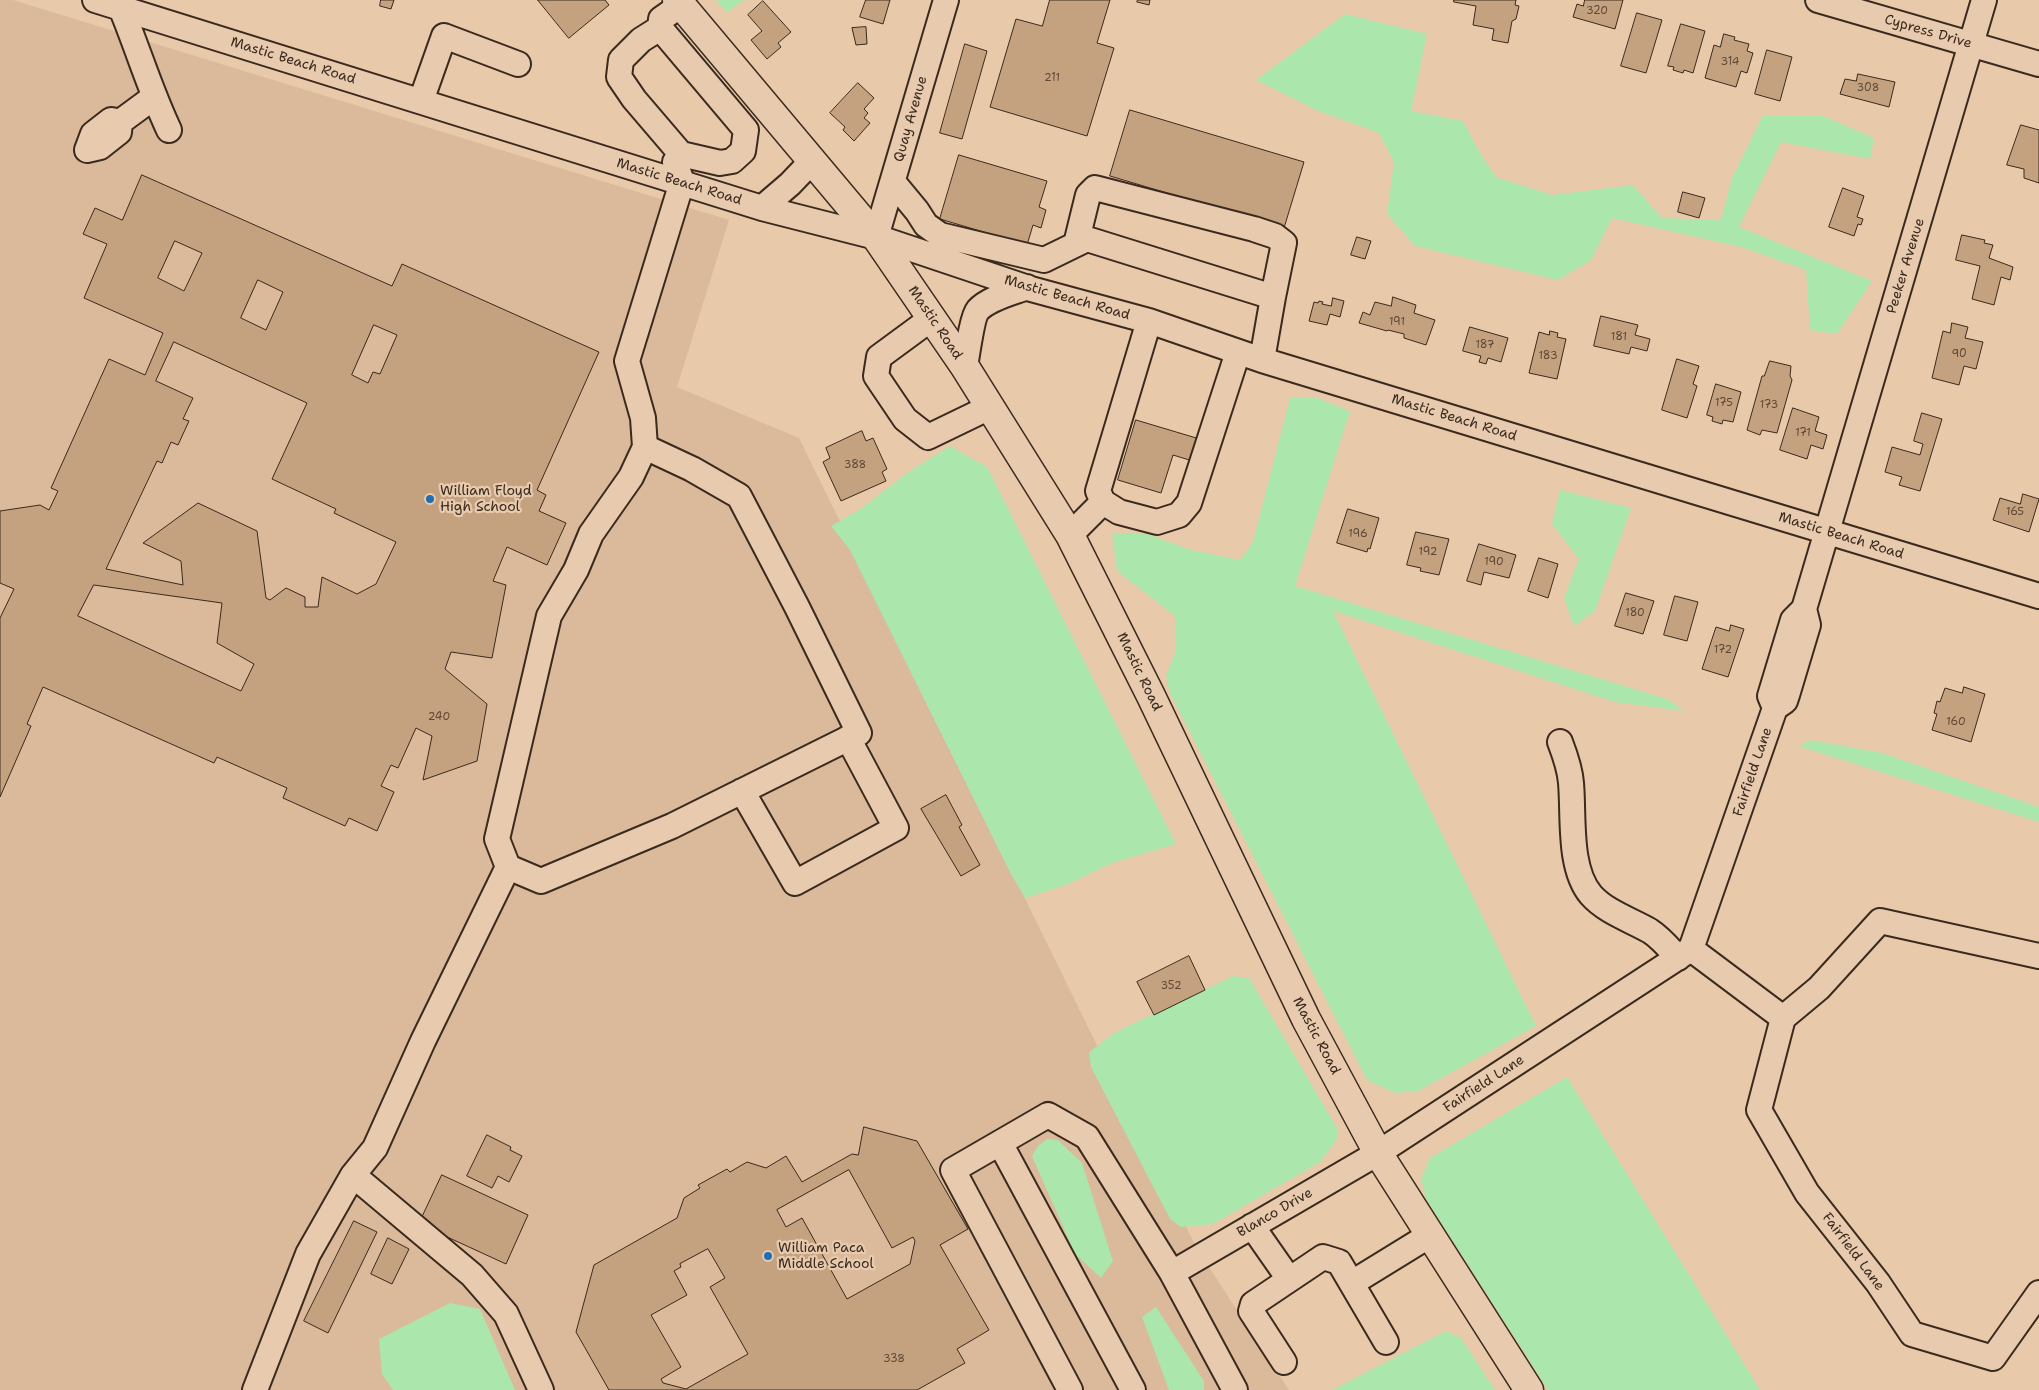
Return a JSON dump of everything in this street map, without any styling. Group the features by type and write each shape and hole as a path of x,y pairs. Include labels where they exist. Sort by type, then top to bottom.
{"main road":[{"name":"Mastic Road","path":"679,2 876,237 965,367 1070,534 1151,696 1306,1019 1378,1154 1529,1390"}],"street":[{"name":"Mastic Beach Road","path":"95,0 126,4 421,101 762,208 876,237 1029,288 1150,321 1262,360 2039,596"},
{"name":"Quay Avenue","path":"876,237 946,0"},
{"name":"Cypress Drive","path":"1818,0 2039,64"},
{"name":"Peeker Avenue","path":"1827,531 1984,0"},
{"path":"660,28 641,40 621,60 619,77 634,99 681,154 720,163 732,161 743,151 746,130 660,28 661,19 679,2"},
{"path":"126,4 154,97 169,130"},
{"path":"421,101 444,36 518,64"},
{"path":"120,122 154,97"},
{"path":"645,447 692,469 739,496 797,607 859,733 672,826 541,882 508,867 497,839 549,616 576,570 591,534 631,477 645,447 644,418 627,361 682,182 675,162 681,154"},
{"path":"762,208 790,184 812,160"},
{"path":"892,182 917,211 926,225 940,235 1044,260"},
{"path":"1076,244 1088,195 1095,188 1275,236 1284,243 1262,360"},
{"path":"965,367 973,320 977,311 986,304 1029,288 1044,260 1087,239 1273,297"},
{"path":"932,318 879,356 876,376 905,419 928,437 990,407"},
{"path":"1150,321 1098,491 1103,502 1119,512 1157,522 1179,515 1189,503 1238,352"},
{"path":"1070,534 1103,502"},
{"name":"Fairfield Lane","path":"1378,1154 1685,953 1775,708 1770,696 1793,620 1804,609 1827,531"},
{"path":"742,792 794,883 896,828 848,738"},
{"path":"1560,742 1567,760 1571,781 1574,848 1584,881 1591,894 1600,903 1685,953 1783,1018 1819,988 1880,921 2039,956"},
{"path":"255,1390 308,1254 353,1174 375,1148 423,1041 508,867"},
{"name":"Fairfield Lane","path":"1783,1018 1759,1110 1808,1193 1878,1283 1912,1334 1993,1358 2039,1293"},
{"path":"1070,1390 954,1170 1048,1115 1087,1137 1172,1273 1235,1390"},
{"path":"1000,1143 1134,1390"},
{"name":"Blanco Drive","path":"1172,1273 1378,1154"},
{"path":"353,1174 472,1275 506,1314 541,1390"},
{"path":"1252,1226 1289,1279"},
{"path":"1352,1284 1430,1235"},
{"path":"1284,1362 1251,1311 1253,1304 1323,1257 1339,1262 1386,1342"}],"shaded area":[{"path":"0,0 13,0 729,220 677,387 799,438 1196,1247 1289,1390 0,1390"}],"green space":[{"path":"716,0 744,0 727,12"},
{"path":"1345,14 1427,34 1411,111 1463,121 1480,153 1496,177 1552,195 1633,185 1662,218 1721,220 1732,178 1763,115 1821,115 1874,138 1870,159 1781,142 1739,227 1872,281 1837,334 1810,330 1806,270 1741,247 1612,218 1591,260 1558,280 1415,246 1387,214 1394,162 1379,133 1316,110 1256,80"},
{"path":"1290,398 1317,398 1350,411 1295,586 1667,699 1684,711 1615,702 1333,611 1536,1026 1418,1091 1395,1093 1367,1080 1170,693 1166,676 1176,650 1175,616 1117,571 1112,533 1147,534 1191,550 1240,560 1253,542"},
{"path":"950,446 987,467 1176,844 1112,863 1066,885 1025,898 1011,874 850,550 831,526 862,508 907,473"},
{"path":"1560,490 1631,508 1595,611 1574,626 1564,598 1579,559 1552,524"},
{"path":"1811,740 1882,753 2039,807 2039,822 1798,746"},
{"path":"1233,976 1249,978 1337,1128 1337,1139 1320,1162 1213,1224 1181,1227 1170,1219 1091,1067 1089,1052 1114,1033"},
{"path":"1567,1077 1760,1390 1548,1390 1426,1199 1421,1179 1430,1158"},
{"path":"1047,1139 1058,1140 1082,1163 1113,1261 1101,1278 1075,1254 1032,1156 1038,1146"},
{"path":"450,1303 480,1309 515,1390 393,1390 382,1374 379,1339"},
{"path":"1156,1307 1204,1381 1204,1390 1169,1390 1142,1317"},
{"path":"1446,1331 1461,1338 1495,1390 1332,1390"}],"building":[{"path":"381,0 394,0 391,9 380,6"},
{"path":"538,0 605,0 609,5 569,38"},
{"path":"866,0 890,0 883,24 860,17"},
{"path":"1050,0 1110,0 1097,43 1114,48 1087,136 990,107 1016,19 1042,26"},
{"path":"1138,0 1150,0 1149,5 1137,2"},
{"path":"1454,0 1516,0 1515,5 1519,6 1516,19 1512,21 1508,43 1492,40 1494,29 1473,25 1476,6 1454,2"},
{"path":"1585,0 1623,0 1615,29 1573,17 1577,4 1583,6"},
{"path":"763,1 791,32 778,43 781,47 767,59 751,40 762,31 748,15"},
{"path":"1637,13 1662,20 1646,73 1621,66"},
{"path":"1681,24 1705,31 1693,73 1684,70 1683,73 1673,70 1674,67 1668,66"},
{"path":"866,27 867,44 856,45 852,28"},
{"path":"1724,34 1735,37 1734,40 1749,44 1747,51 1753,53 1747,73 1741,71 1736,87 1705,78 1714,45 1720,47"},
{"path":"965,44 987,51 962,139 940,133"},
{"path":"1767,50 1792,57 1780,101 1755,94"},
{"path":"1858,74 1895,82 1889,107 1840,94 1845,79 1856,81"},
{"path":"858,83 874,98 864,109 868,113 864,118 870,123 854,141 843,130 845,127 830,113"},
{"path":"1130,110 1304,162 1284,228 1110,176"},
{"path":"2021,125 2039,130 2039,183 2024,178 2024,169 2007,165"},
{"path":"959,155 1047,181 1039,207 1046,210 1041,228 1033,225 1027,245 940,219"},
{"name":"William Floyd High School","path":"142,175 392,286 402,264 599,352 537,490 546,495 539,511 566,523 547,565 507,547 493,581 506,585 492,658 451,652 445,669 487,704 477,761 423,780 432,736 416,728 398,768 391,765 381,786 394,792 377,831 349,818 345,826 283,798 287,788 217,757 214,763 43,687 27,724 31,726 0,797 0,618 14,589 0,583 0,511 40,505 49,510 58,491 51,488 109,359 145,375 163,333 84,298 107,244 83,234 95,208 122,220","holes":["175,241 202,253 184,291 158,278","258,280 283,292 266,330 241,318","374,325 397,335 380,374 373,372 368,383 352,375","174,342 307,403 272,479 336,509 334,513 396,542 376,584 357,594 322,577 318,607 305,607 305,597 286,588 270,600 266,598 257,531 198,503 143,543 181,561 183,585 106,569 157,461 162,463 171,442 178,445 189,421 183,419 193,398 156,381","94,585 222,603 217,643 254,664 241,691 78,616"]},
{"path":"1843,188 1864,196 1857,217 1863,219 1861,225 1858,224 1854,236 1829,227"},
{"path":"1683,192 1705,198 1699,218 1678,212"},
{"path":"1962,235 1985,240 1984,243 1993,245 1989,258 2013,267 2010,280 2001,277 1994,305 1972,299 1980,266 1956,260"},
{"path":"1357,237 1371,241 1365,259 1351,255"},
{"path":"1393,297 1416,305 1414,313 1435,320 1426,345 1404,338 1404,334 1359,323 1363,312 1370,315 1375,302 1391,306"},
{"path":"1333,298 1344,301 1340,317 1330,314 1327,325 1309,321 1314,302 1318,303 1319,301 1323,302 1322,304 1331,306"},
{"path":"1601,316 1638,325 1635,335 1650,339 1647,351 1631,347 1629,354 1594,346"},
{"path":"1952,323 1968,327 1965,338 1983,342 1976,369 1964,366 1959,385 1932,378 1943,331 1950,333"},
{"path":"1470,327 1508,338 1501,362 1488,358 1486,364 1479,362 1481,356 1463,351"},
{"path":"1550,331 1558,333 1557,337 1566,339 1557,379 1529,373 1539,332 1549,335"},
{"path":"1677,359 1699,366 1693,384 1697,386 1687,418 1662,410"},
{"path":"1770,361 1791,366 1790,376 1792,380 1777,433 1762,430 1760,435 1747,430 1762,376 1764,376"},
{"path":"1716,384 1741,392 1733,422 1723,420 1722,424 1712,421 1713,417 1707,415"},
{"path":"1793,408 1819,417 1815,431 1827,435 1823,449 1811,445 1807,459 1780,450"},
{"path":"1922,413 1942,419 1920,491 1899,485 1902,477 1885,472 1892,447 1920,455 1923,444 1914,441"},
{"path":"1136,420 1203,440 1196,462 1173,455 1161,493 1118,480"},
{"path":"862,431 866,441 873,438 887,469 882,472 886,481 841,501 823,462 830,458 826,448"},
{"path":"2023,494 2039,499 2029,532 1993,520 2000,498 2020,504"},
{"path":"1348,509 1379,518 1370,549 1368,548 1367,552 1337,543"},
{"path":"1416,532 1449,539 1439,575 1420,571 1421,568 1407,565"},
{"path":"1479,544 1516,555 1509,578 1484,572 1481,585 1467,581"},
{"path":"1539,558 1558,564 1548,598 1528,591"},
{"path":"1626,593 1654,601 1643,634 1615,626"},
{"path":"1675,596 1698,602 1687,641 1664,635"},
{"path":"1731,625 1744,629 1728,677 1702,669 1716,627 1729,631"},
{"path":"1964,687 1985,694 1971,742 1932,730 1937,714 1934,713 1937,701 1940,702 1945,688 1962,693"},
{"path":"946,795 962,825 959,827 980,865 961,876 921,809"},
{"path":"1189,956 1205,990 1154,1015 1137,982"},
{"name":"William Paca Middle School","path":"864,1127 917,1141 968,1229 940,1245 989,1330 957,1349 965,1363 917,1390 609,1390 576,1332 594,1265 677,1218 684,1198 700,1188 698,1185 727,1169 730,1172 747,1162 766,1168 786,1156 802,1182 852,1154 858,1155","holes":["849,1170 892,1248 913,1237 915,1241 910,1264 847,1299 802,1218 786,1227 777,1210","708,1249 725,1278 710,1287 748,1354 686,1389 663,1383 661,1379 681,1367 651,1315 687,1295 674,1271 681,1267 680,1264"]},
{"path":"487,1135 511,1147 510,1150 522,1156 509,1182 498,1176 492,1188 467,1176"},
{"path":"442,1175 528,1215 506,1264 419,1224"},
{"path":"354,1221 377,1232 328,1333 304,1321"},
{"path":"388,1238 409,1249 392,1284 371,1274"}],"place":[{"name":"William Floyd High School","path":"430,499"},
{"name":"William Paca Middle School","path":"768,1256"}]}
